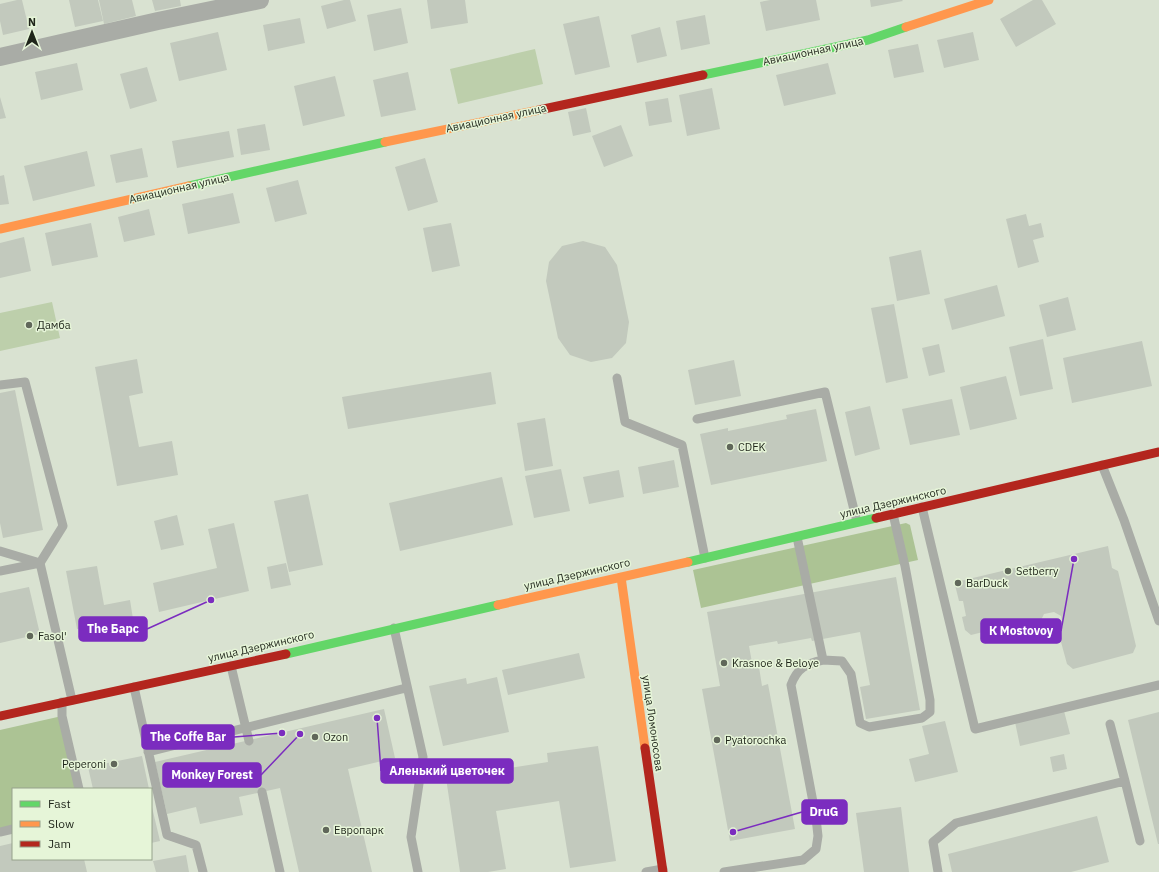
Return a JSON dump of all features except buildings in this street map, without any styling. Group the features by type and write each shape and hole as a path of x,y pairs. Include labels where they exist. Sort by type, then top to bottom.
{"street":[{"path":"0,57 158,21 260,0"},
{"name":"Авиационная улица","path":"0,229 339,152 868,40 989,0"},
{"name":"улица Дзержинского","path":"0,716 231,666 797,537 1159,452"},
{"name":"улица Ломоносова","path":"621,577 663,871"}],"lane":[{"path":"616,378 625,422 682,446 705,558"},
{"path":"0,385 25,382 63,526 40,564 72,700"},
{"path":"696,419 825,392 857,522"},
{"path":"1102,465 1124,520 1159,621"},
{"path":"922,507 975,729 1159,685"},
{"path":"724,872 803,860 816,849 818,836 816,818 791,685 795,674 808,663 823,660 842,661 851,674 860,723 864,725 869,727 922,718 930,712 930,700 905,566 893,514"},
{"path":"797,537 823,660"},
{"path":"0,551 40,564"},
{"path":"0,570 40,564"},
{"path":"394,628 406,688 423,757 411,837 418,872"},
{"path":"231,666 249,741"},
{"path":"134,688 167,835 196,844 203,872"},
{"path":"148,752 406,688"},
{"path":"62,702 62,716 79,788"},
{"path":"1110,724 1140,841"},
{"path":"938,872 933,842 956,823 1125,781"},
{"path":"262,792 280,872"},
{"path":"0,832 12,829"},
{"path":"646,872 663,871"}],"green space":[{"path":"535,49 543,84 458,104 450,69"},
{"name":"Дамба","path":"52,302 60,338 0,351 0,313"},
{"path":"906,523 910,525 918,560 701,608 693,570"},
{"path":"62,716 79,788 12,788 12,829 0,832 0,730"}],"traffic: fast":[{"path":"703,75 868,40 906,27"},
{"path":"189,186 385,142"},
{"path":"688,562 876,518"},
{"path":"286,654 498,605"}],"traffic: slow":[{"path":"906,27 989,0"},
{"path":"385,142 539,110"},
{"path":"0,229 189,186"},
{"path":"498,605 688,562"},
{"path":"621,577 645,748"}],"traffic: jam":[{"path":"539,110 703,75"},
{"path":"876,518 1159,452"},
{"path":"0,716 286,654"},
{"path":"645,748 663,872"}],"place":[{"name":"Дамба","path":"29,325"},
{"name":"CDEK","path":"730,447"},
{"name":"К Mostovoy","path":"1074,559"},
{"name":"Setberry","path":"1008,571"},
{"name":"BarDuck","path":"958,583"},
{"name":"The Барс","path":"211,600"},
{"name":"Fasol'","path":"30,636"},
{"name":"Krasnoe & Beloye","path":"724,663"},
{"name":"Аленький цветочек","path":"377,718"},
{"name":"The Coffe Bar","path":"282,733"},
{"name":"Monkey Forest","path":"300,734"},
{"name":"Ozon","path":"315,737"},
{"name":"Pyatorochka","path":"717,740"},
{"name":"Peperoni","path":"114,764"},
{"name":"Европарк","path":"326,830"},
{"name":"DruG","path":"733,832"}]}
